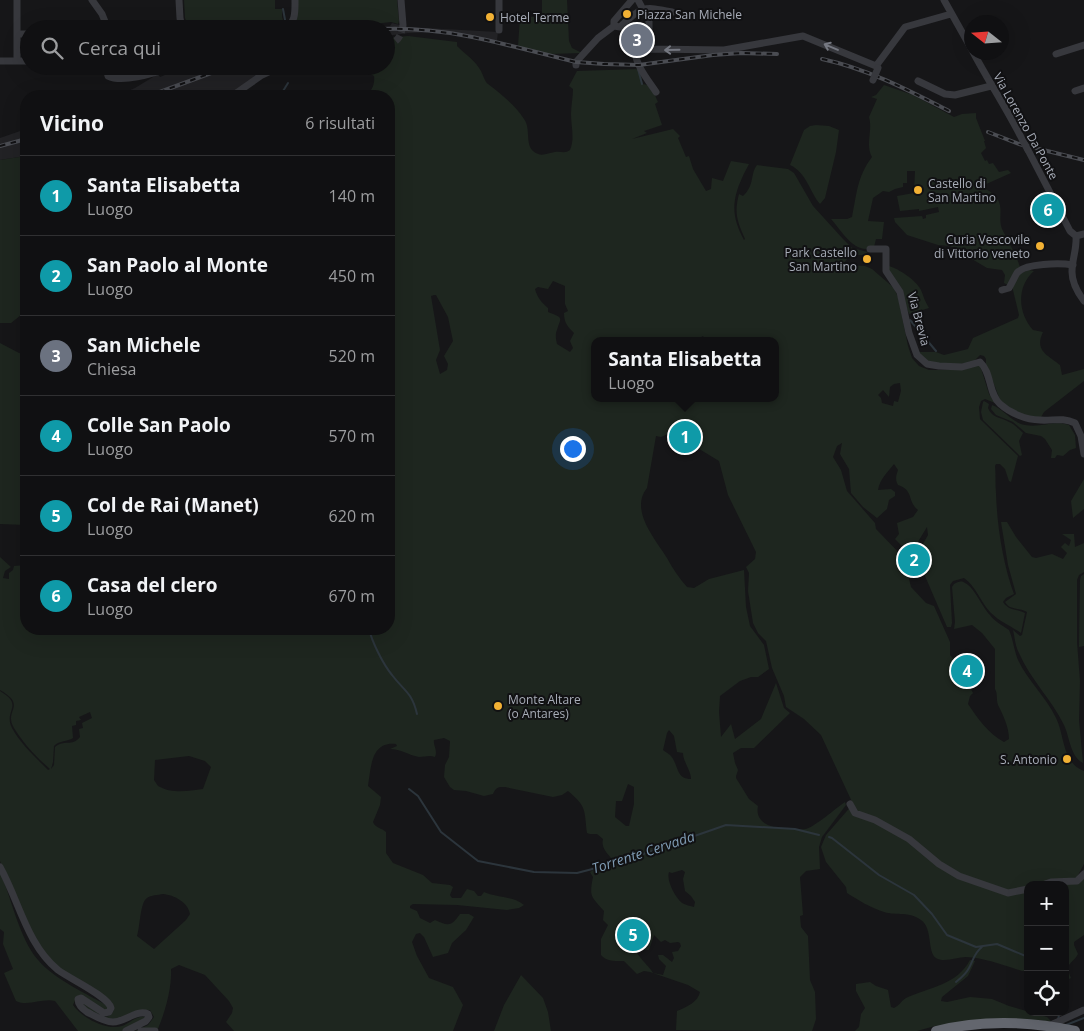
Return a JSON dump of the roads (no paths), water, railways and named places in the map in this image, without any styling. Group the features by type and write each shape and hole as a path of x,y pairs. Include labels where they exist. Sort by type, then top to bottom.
{"highway":[{"path":"936,1031 965,1026 1011,1023 1057,1027 1075,1031"}],"street":[{"path":"0,61 18,61 17,0"},
{"path":"92,0 104,20"},
{"path":"179,0 180,20"},
{"path":"293,20 295,0"},
{"path":"401,0 403,26"},
{"path":"499,0 499,30"},
{"path":"576,65 576,62 593,42 614,26 614,22 632,0"},
{"path":"638,0 649,21 649,49"},
{"name":"Via Lorenzo Da Ponte","path":"944,0 964,37"},
{"path":"614,26 620,27 642,8 654,8 672,12"},
{"path":"656,92 642,70 635,53 637,50 724,50 803,36 876,66 905,27 951,14"},
{"path":"1056,54 1084,45"},
{"path":"873,81 883,56"},
{"name":"Via Lorenzo Da Ponte","path":"977,60 991,86 1001,99 1070,231 1076,236"},
{"path":"109,75 118,79 146,75"},
{"path":"241,90 262,75"},
{"path":"918,81 945,94 955,95 991,86"},
{"path":"1075,91 1084,88"},
{"path":"1084,234 1076,236 1076,250 1072,271 1073,279 1084,301"},
{"name":"Via Brevia","path":"870,249 886,249 886,271 900,292 914,351 922,361 927,364 955,367 980,362 987,373 999,403 1027,419 1063,419 1075,423 1084,454"},
{"path":"1002,290 1009,288 1017,273 1022,269 1045,265 1073,265"},
{"path":"850,804 855,813 875,820 909,839 939,864 959,876 1008,893 1024,890"},
{"path":"0,867 10,884 28,929 44,956 65,975 106,1000 111,1008 108,1013 104,1013 82,998 78,999 80,1006 91,1014 109,1022 121,1021 143,1012 148,1014 149,1017 146,1021 126,1031"},
{"path":"1069,881 1077,881 1084,874"},
{"path":"1048,1031 1053,1024 1084,1010"},
{"path":"141,1031 155,1031"}],"waterway":[{"path":"283,9 285,20"},
{"path":"621,34 633,55"},
{"path":"638,69 642,84"},
{"path":"284,90 288,83"},
{"path":"910,320 936,351"},
{"path":"371,635 392,675 413,701 417,714"},
{"name":"Torrente Cervada","path":"409,789 418,796 441,832 478,861 534,872 577,873 623,861 726,825 795,829 819,835"},
{"name":"Torrente Cervada","path":"829,837 879,875 914,895 932,914 947,935 976,947 997,944 1024,955"},
{"path":"956,982 966,972 982,947"},
{"name":"Torrente Cervada","path":"1066,1025 1084,1018"}],"tunnel":[{"path":"395,41 403,25"}],"railway":[{"path":"395,29 435,31 459,35 506,44 576,62 604,64 639,65 741,53 777,54"},
{"path":"822,59 872,74 949,111"},
{"path":"165,90 206,75"},
{"path":"988,132 1019,144 1084,160"},
{"path":"0,146 20,141"}],"place":[{"name":"Piazza San Michele","path":"627,14"},
{"name":"Hotel Terme","path":"490,17"},
{"name":"San Michele","path":"637,40"},
{"name":"Castello di San Martino","path":"918,190"},
{"name":"Casa del clero","path":"1048,210"},
{"name":"Curia Vescovile di Vittorio veneto","path":"1040,246"},
{"name":"Park Castello San Martino","path":"867,259"},
{"name":"Santa Elisabetta","path":"685,437"},
{"name":"San Paolo al Monte","path":"914,560"},
{"name":"Colle San Paolo","path":"967,671"},
{"name":"Monte Altare (o Antares)","path":"498,706"},
{"name":"S. Antonio","path":"1067,759"},
{"name":"Col de Rai (Manet)","path":"633,935"}]}
